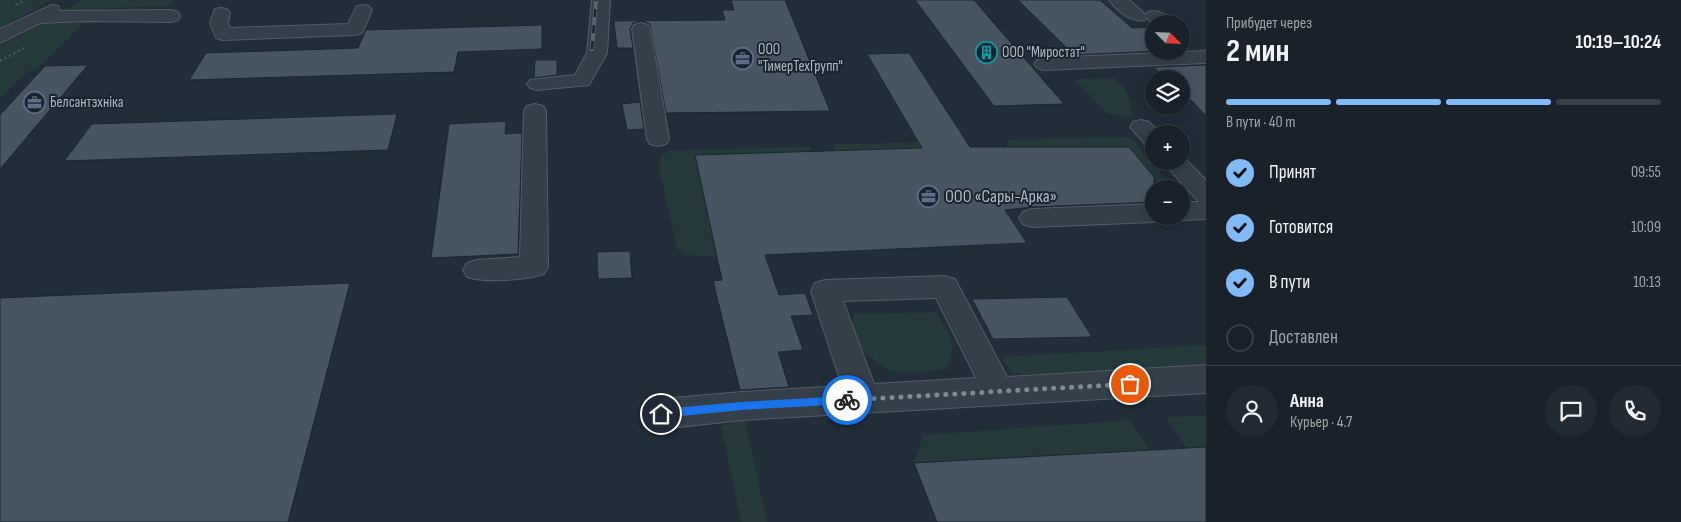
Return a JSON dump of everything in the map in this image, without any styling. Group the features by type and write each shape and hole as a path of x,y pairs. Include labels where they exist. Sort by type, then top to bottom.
{"street":[{"path":"0,36 70,0"},
{"path":"537,84 582,80 597,53 600,0"},
{"path":"1118,0 1145,15"},
{"path":"221,13 219,23 224,34 355,28 363,10"},
{"path":"37,18 85,15 171,16"},
{"path":"641,29 658,139"},
{"path":"1190,45 1205,57"},
{"path":"1044,64 1205,57"},
{"path":"477,270 534,267 536,111"},
{"path":"1182,170 1206,195"},
{"path":"1190,211 1206,210"},
{"path":"1032,218 1145,213"},
{"path":"863,399 825,291 945,286 998,391"},
{"path":"661,414 742,406 1206,379"}],"green space":[{"path":"0,0 51,0 0,28"},
{"path":"81,0 172,0 167,6 99,9 39,66 25,74 0,98 0,46"},
{"path":"1115,78 1128,95 1132,117 1108,114 1074,79"},
{"path":"1126,137 1134,141 1145,154 1145,167 1129,147 1007,146 1007,140"},
{"path":"944,142 948,148 834,151 834,144"},
{"path":"811,147 813,152 695,155 717,257 685,255 677,249 659,167 661,155 672,150"},
{"path":"1148,170 1158,170 1166,180 1156,180"},
{"path":"935,312 951,339 952,352 946,369 910,373 889,370 864,352 856,344 852,334 854,314"},
{"path":"1206,345 1206,368 1052,376 1012,373 1001,357"},
{"path":"1206,415 1206,447 1187,448 1165,417"},
{"path":"745,419 767,522 741,522 721,426"},
{"path":"1129,420 1150,450 914,463 923,435"}],"building":[{"name":"ООО \"ТимерТехГрупп\"","path":"731,0 785,0 830,111 666,113 650,24 642,21 633,23 630,29 633,48 617,48 614,21 725,20 722,10 734,10"},
{"name":"ООО \"Миростат\"","path":"915,0 974,0 1064,104 994,106"},
{"path":"1018,0 1100,0 1132,28 1145,27 1145,52 1074,55"},
{"path":"542,25 542,49 458,52 454,72 189,80 206,53 358,48 366,30"},
{"name":"ООО «Сары-Арка»","path":"909,53 970,147 1129,147 1145,166 1145,170 1148,170 1154,177 1154,180 1145,180 1145,202 1032,207 1005,210 1027,243 765,255 779,295 805,293 813,315 791,316 803,350 778,352 789,387 740,390 713,281 722,280 695,155 922,148 867,54"},
{"path":"535,60 557,60 557,75 534,78"},
{"path":"88,65 0,169 0,115 45,66"},
{"path":"1206,65 1206,116 1190,100 1190,70 1157,70 1154,67"},
{"path":"640,102 644,129 627,130 622,104"},
{"path":"397,114 388,150 64,161 92,124"},
{"path":"506,121 505,134 522,133 518,254 431,258 449,124"},
{"path":"630,251 632,278 598,279 597,252"},
{"path":"350,283 288,522 0,522 0,298"},
{"path":"1067,297 1092,337 993,339 972,299"},
{"path":"1206,447 1206,522 937,522 914,463"}],"railway":[{"path":"592,49 596,0"}],"way so far":[{"path":"847,400 1130,384"}],"place":[{"name":"ООО \"Миростат\"","path":"986,52"},
{"name":"ООО \"ТимерТехГрупп\"","path":"742,58"},
{"name":"Белсантэхніка","path":"34,102"},
{"name":"ООО «Сары-Арка»","path":"929,196"}],"route":[{"path":"661,414 742,406 847,400"}]}
